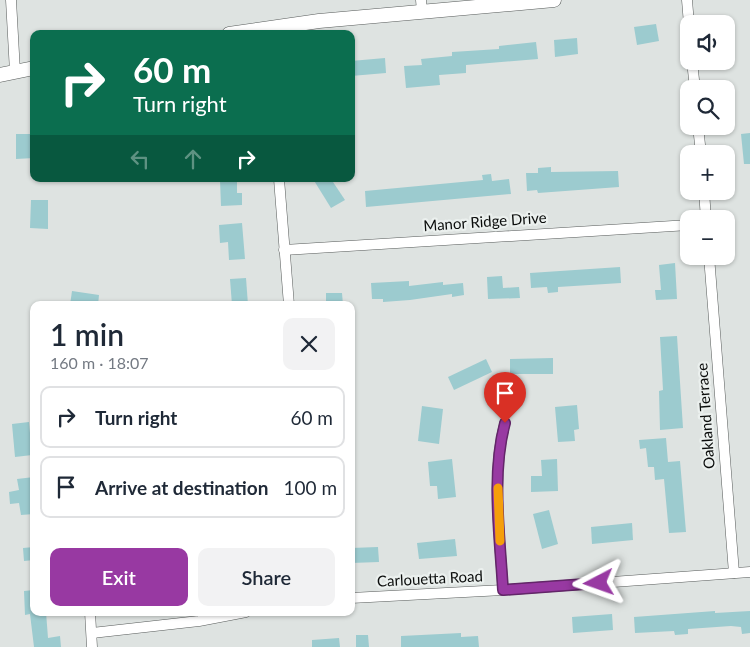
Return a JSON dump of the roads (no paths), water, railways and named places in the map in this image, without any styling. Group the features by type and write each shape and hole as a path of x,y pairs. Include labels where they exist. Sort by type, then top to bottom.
{"street":[{"path":"11,0 15,72"},
{"path":"276,30 421,5 554,0"},
{"path":"687,0 688,15"},
{"path":"0,74 30,69"},
{"path":"279,182 289,301"},
{"name":"Manor Ridge Drive","path":"284,250 680,225"},
{"name":"Oakland Terrace","path":"710,265 734,573"},
{"path":"503,590 498,479 501,439 505,423"},
{"name":"Carlouetta Road","path":"355,598 503,590 750,572"},
{"path":"90,616 92,647"},
{"path":"92,633 199,621 225,616"}]}
